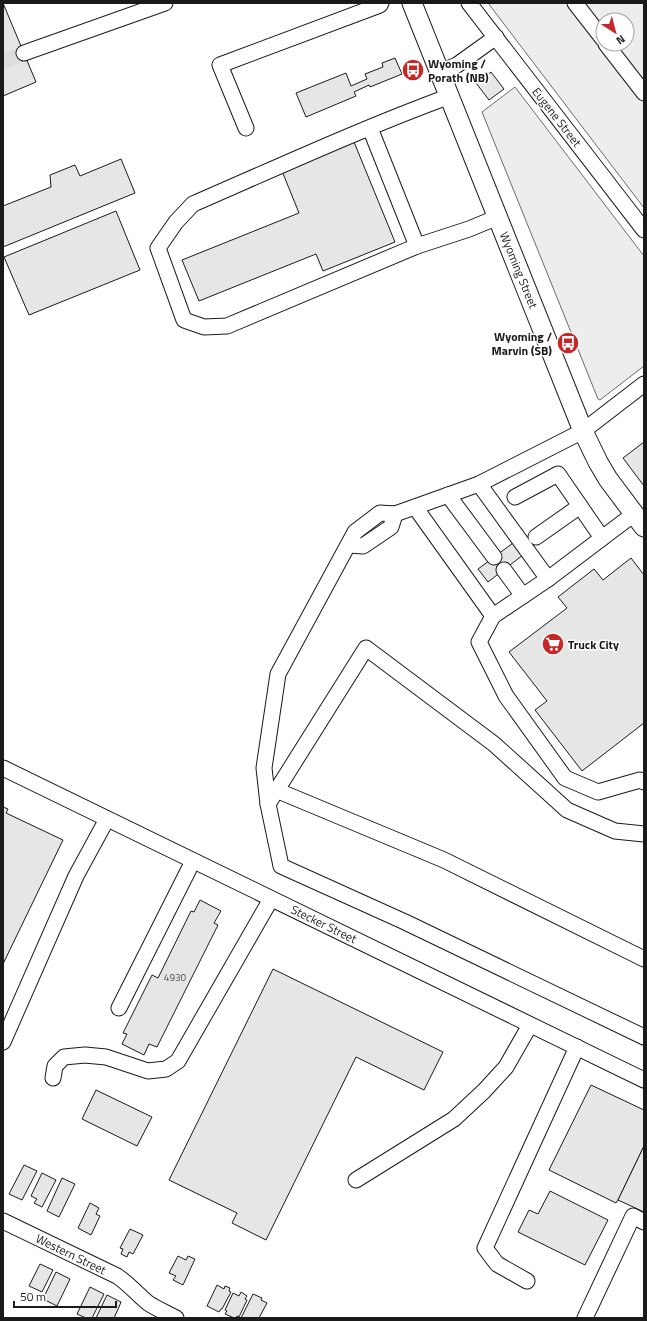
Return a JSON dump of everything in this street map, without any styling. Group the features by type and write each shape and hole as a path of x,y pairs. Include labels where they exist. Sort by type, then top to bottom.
{"main road":[{"name":"Wyoming Street","path":"412,3 583,430 608,479 639,521"}],"street":[{"path":"24,53 165,3"},
{"path":"246,128 220,65 372,8 381,3"},
{"name":"Eugene Street","path":"469,3 644,230"},
{"path":"575,3 595,29"},
{"path":"440,72 457,66 496,37"},
{"path":"612,52 644,93"},
{"path":"450,96 370,128 193,204 176,222 158,248 184,320 204,328 227,326 417,246 469,229 498,217"},
{"path":"370,128 417,246"},
{"path":"644,384 583,430 478,484 394,514 380,513 355,532 278,674 264,768 268,804 281,866 405,922 644,1037"},
{"path":"515,497 558,474 602,538"},
{"path":"478,484 548,579"},
{"path":"448,495 494,557"},
{"path":"536,537 580,506"},
{"path":"415,507 494,616"},
{"path":"639,521 602,538 548,579 494,616 479,642 506,696 565,778 598,792 640,780 644,782"},
{"path":"504,570 523,596"},
{"path":"268,804 366,648 494,744 567,810 614,831 644,834"},
{"name":"Stecker Street","path":"3,768 644,1080"},
{"path":"276,790 444,860 644,959"},
{"path":"3,1042 76,876 107,819"},
{"path":"119,1008 192,860"},
{"path":"53,1078 55,1066 64,1057 85,1055 106,1057 148,1071 166,1069 178,1061 271,899"},
{"path":"356,1180 454,1119 484,1091 506,1067 530,1025"},
{"path":"527,1281 497,1264 485,1248 577,1047"},
{"path":"585,1318 633,1216 644,1222"},
{"name":"Western Street","path":"3,1221 117,1276 127,1283 148,1303 176,1318"}],"shaded area":[{"path":"488,3 644,3 644,208"},
{"path":"515,87 644,256 644,366 600,400 598,399 482,112"}],"building":[{"path":"3,3 36,82 3,96"},
{"path":"395,58 402,74 370,87 369,85 354,92 356,96 306,117 296,93 346,73 351,86 367,79 365,74 383,67 382,63"},
{"path":"491,72 504,89 489,100 476,83"},
{"path":"354,142 395,242 323,271 316,254 199,301 182,260 299,213 282,171"},
{"path":"121,159 135,193 3,247 3,206 51,187 50,175 75,165 80,176"},
{"path":"116,211 140,270 29,315 4,257"},
{"path":"644,442 644,486 623,458"},
{"path":"513,543 523,555 488,582 478,569"},
{"path":"631,558 644,575 644,723 582,771 535,710 547,701 509,652 567,608 558,597 594,569 603,580"},
{"path":"3,807 8,809 6,813 63,840 3,964"},
{"path":"200,900 221,911 214,923 218,925 157,1047 149,1044 144,1055 122,1044 127,1034 123,1033 152,975 158,978 191,911 194,912"},
{"path":"273,969 443,1052 424,1090 356,1057 266,1240 232,1223 237,1213 169,1180"},
{"path":"591,1085 644,1110 644,1146 616,1203 549,1170"},
{"path":"96,1090 152,1117 137,1146 82,1119"},
{"path":"644,1146 644,1212 618,1200"},
{"path":"24,1165 37,1171 22,1200 9,1194"},
{"path":"42,1173 56,1180 42,1207 34,1203 37,1199 31,1196"},
{"path":"62,1178 75,1184 59,1217 47,1211"},
{"path":"550,1191 608,1220 585,1265 518,1232 529,1210 538,1214"},
{"path":"90,1203 99,1208 96,1214 100,1216 91,1235 78,1228"},
{"path":"130,1229 143,1235 133,1254 129,1252 127,1257 121,1254 123,1249 120,1248"},
{"path":"178,1256 186,1260 188,1256 195,1259 183,1285 173,1280 176,1276 169,1273"},
{"path":"40,1264 53,1270 42,1292 29,1286"},
{"path":"56,1272 70,1279 57,1306 43,1299"},
{"path":"217,1285 224,1289 225,1286 230,1288 229,1291 231,1292 219,1312 207,1306"},
{"path":"90,1287 104,1294 92,1318 86,1318 77,1314"},
{"path":"241,1292 247,1296 245,1299 247,1300 239,1317 237,1316 234,1318 225,1314 227,1311 225,1310 233,1293 239,1296"},
{"path":"253,1294 262,1298 261,1300 267,1303 259,1318 241,1318"},
{"path":"107,1295 121,1302 114,1318 96,1318"}],"tunnel":[{"path":"3,62 24,53"}],"place":[{"name":"Wyoming / Porath (NB)","path":"413,70"},
{"name":"Wyoming / Marvin (SB)","path":"568,343"},
{"name":"Truck City","path":"553,644"}]}
